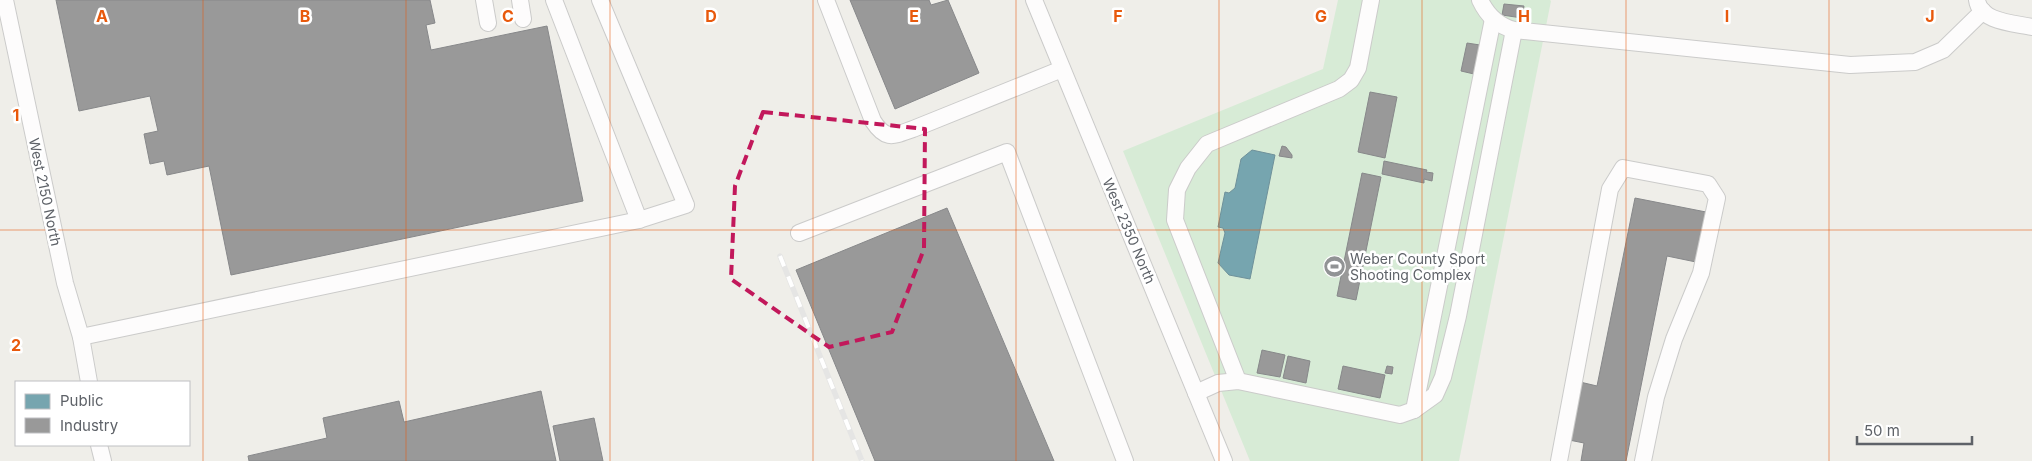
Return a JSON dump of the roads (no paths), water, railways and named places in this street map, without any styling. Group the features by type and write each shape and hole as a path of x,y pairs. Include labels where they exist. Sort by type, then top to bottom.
{"street":[{"name":"West 2150 North","path":"5,0 65,282 81,337 88,381"},
{"path":"484,0 488,23"},
{"path":"520,0 523,19"},
{"path":"554,0 639,220"},
{"path":"81,337 639,220 686,206 600,0"},
{"path":"826,0 873,121 879,131 887,135 913,129 1062,69"},
{"name":"West 2350 North","path":"1034,0 1224,461"},
{"path":"1238,381 1175,220 1177,190 1188,168 1207,144 1338,89 1351,80 1358,68 1371,0"},
{"path":"1480,0 1494,19 1503,27 1514,30 1850,65 1915,62 1943,50 1980,6 1989,18 2032,27"},
{"path":"1414,410 1494,19"},
{"path":"1196,393 1218,382 1238,381 1400,415 1414,410 1435,395 1443,377 1458,316 1514,30"},
{"path":"799,233 1007,152 1125,461"},
{"path":"1559,461 1610,189 1623,168 1708,184 1717,198 1701,273 1674,339 1656,397 1643,461"},
{"path":"99,446 103,461"}],"railway":[{"path":"780,256 862,461"}],"place":[{"name":"Weber County Sport Shooting Complex","path":"1334,267"}]}
